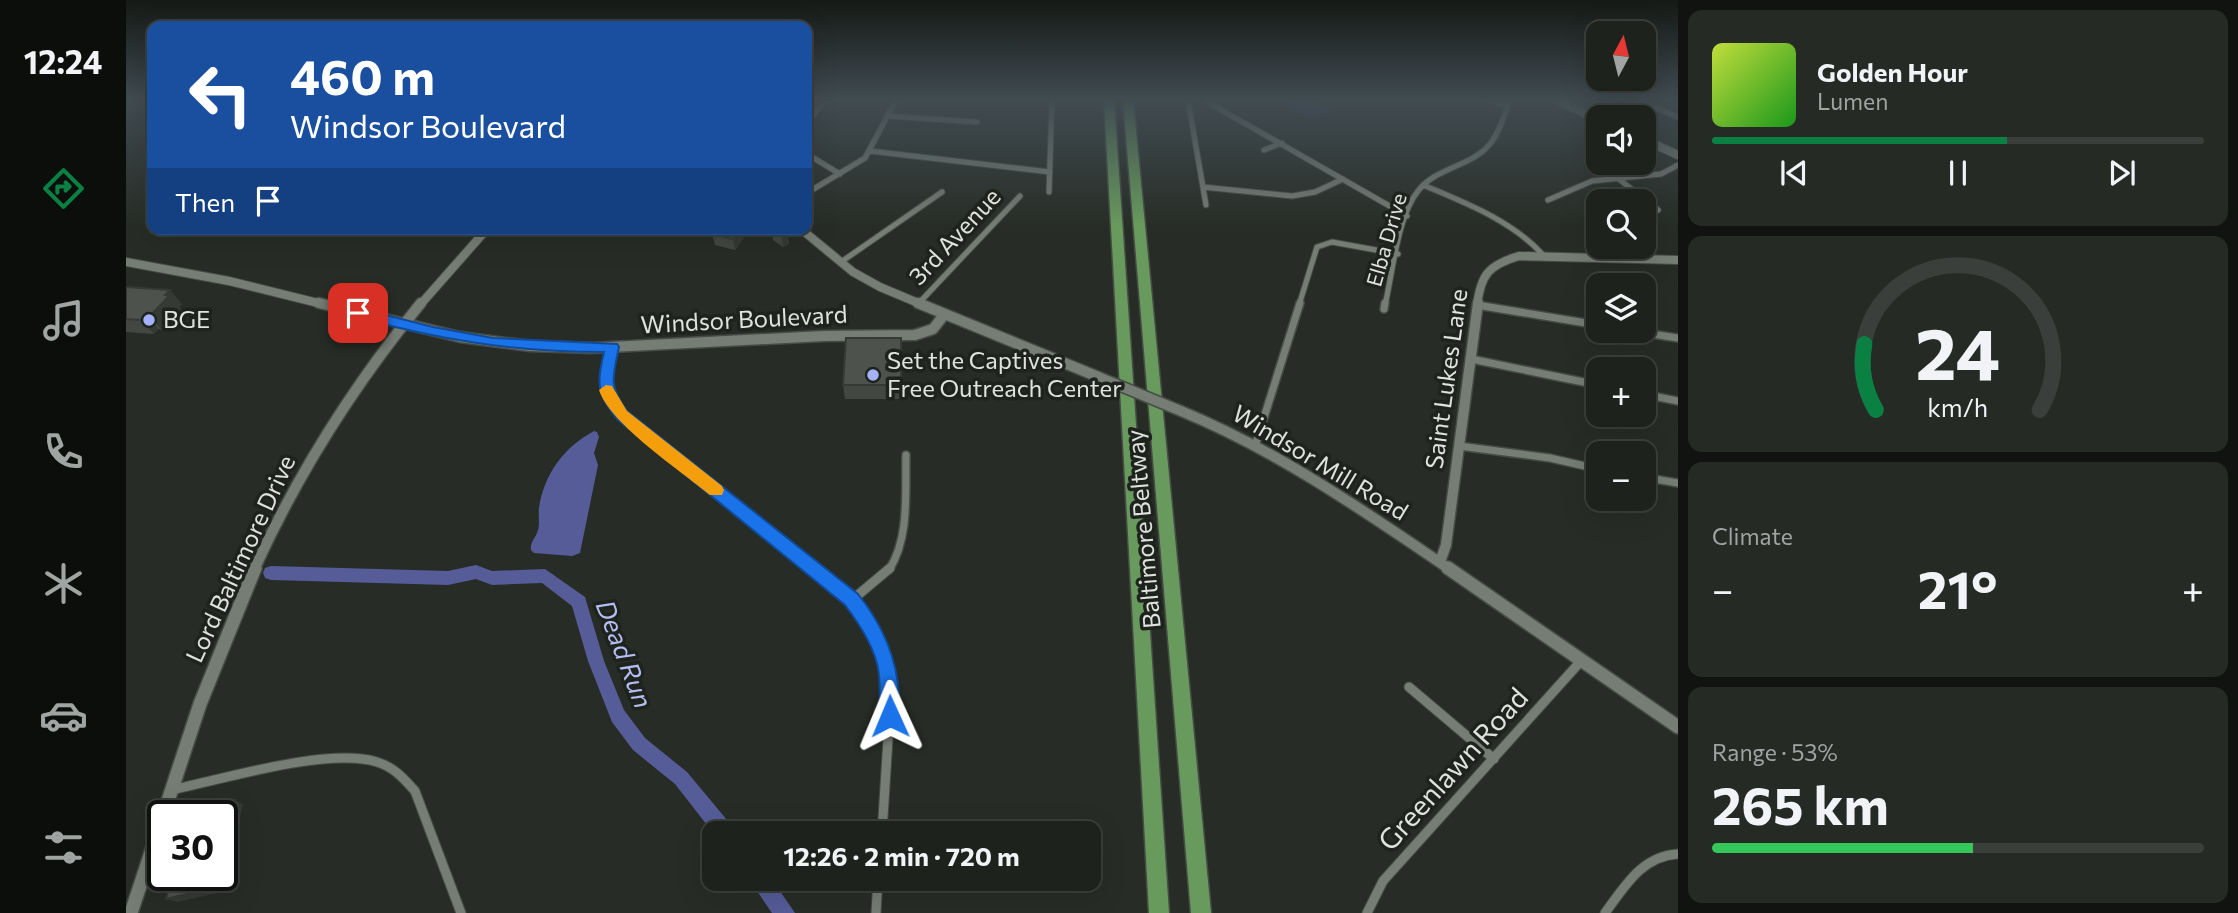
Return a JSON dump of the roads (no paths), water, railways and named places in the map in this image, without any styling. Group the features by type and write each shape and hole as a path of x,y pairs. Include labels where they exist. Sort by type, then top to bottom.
{"highway":[{"name":"Baltimore Beltway","path":"1112,143 1159,913"},
{"name":"Baltimore Beltway","path":"1132,143 1201,913"}],"main road":[{"path":"1656,145 1678,155"},
{"name":"Lord Baltimore Drive","path":"131,913 170,790 220,649 287,500 337,415 403,324 443,275 481,235"},
{"name":"Windsor Mill Road","path":"808,235 872,283 1256,443 1440,562 1678,727"},
{"name":"Saint Lukes Lane","path":"1440,562 1446,545 1480,285 1489,269 1508,259 1544,256 1678,260"},
{"name":"Windsor Boulevard","path":"126,262 229,281 403,324 493,342 551,347 921,335 933,330 944,315"}],"street":[{"path":"812,190 860,162 874,143"},
{"path":"1049,192 1051,143"},
{"path":"1195,143 1206,205"},
{"path":"1264,150 1282,143 1407,216"},
{"name":"Elba Drive","path":"1384,309 1413,196 1423,185 1482,152 1491,143"},
{"path":"870,151 1050,172"},
{"path":"812,157 841,173"},
{"path":"1548,200 1586,182 1615,176 1664,174 1678,165"},
{"path":"1615,176 1658,210"},
{"path":"1203,187 1292,196 1315,192 1343,179"},
{"path":"1423,185 1455,198 1524,236 1544,256"},
{"path":"841,262 942,192"},
{"name":"3rd Avenue","path":"918,304 1020,196"},
{"path":"1256,443 1317,247 1332,242 1398,254"},
{"path":"1477,305 1586,323"},
{"path":"1656,335 1678,338"},
{"path":"612,347 605,380 606,390 622,415 852,600 873,630 890,682 883,821"},
{"path":"1471,359 1586,383"},
{"path":"1656,397 1678,401"},
{"path":"1459,446 1586,466"},
{"path":"852,600 883,576 897,557 902,533 906,455"},
{"path":"1656,479 1678,483"},
{"name":"Greenlawn Road","path":"1367,913 1383,881 1581,661"},
{"path":"1409,687 1494,759"},
{"path":"170,790 331,757 359,758 384,765 403,777 415,791 461,913"},
{"path":"1605,913 1644,864 1655,856 1678,854"},
{"path":"876,913 877,891"}],"waterway":[{"name":"Dead Run","path":"271,573 448,578 476,572 492,578 545,576 579,602 596,661 618,716 639,744 681,778 715,821"},
{"name":"Dead Run","path":"768,891 785,913"}],"place":[{"name":"BGE","path":"149,320"},
{"name":"Set the Captives Free Outreach Center","path":"873,375"}]}
